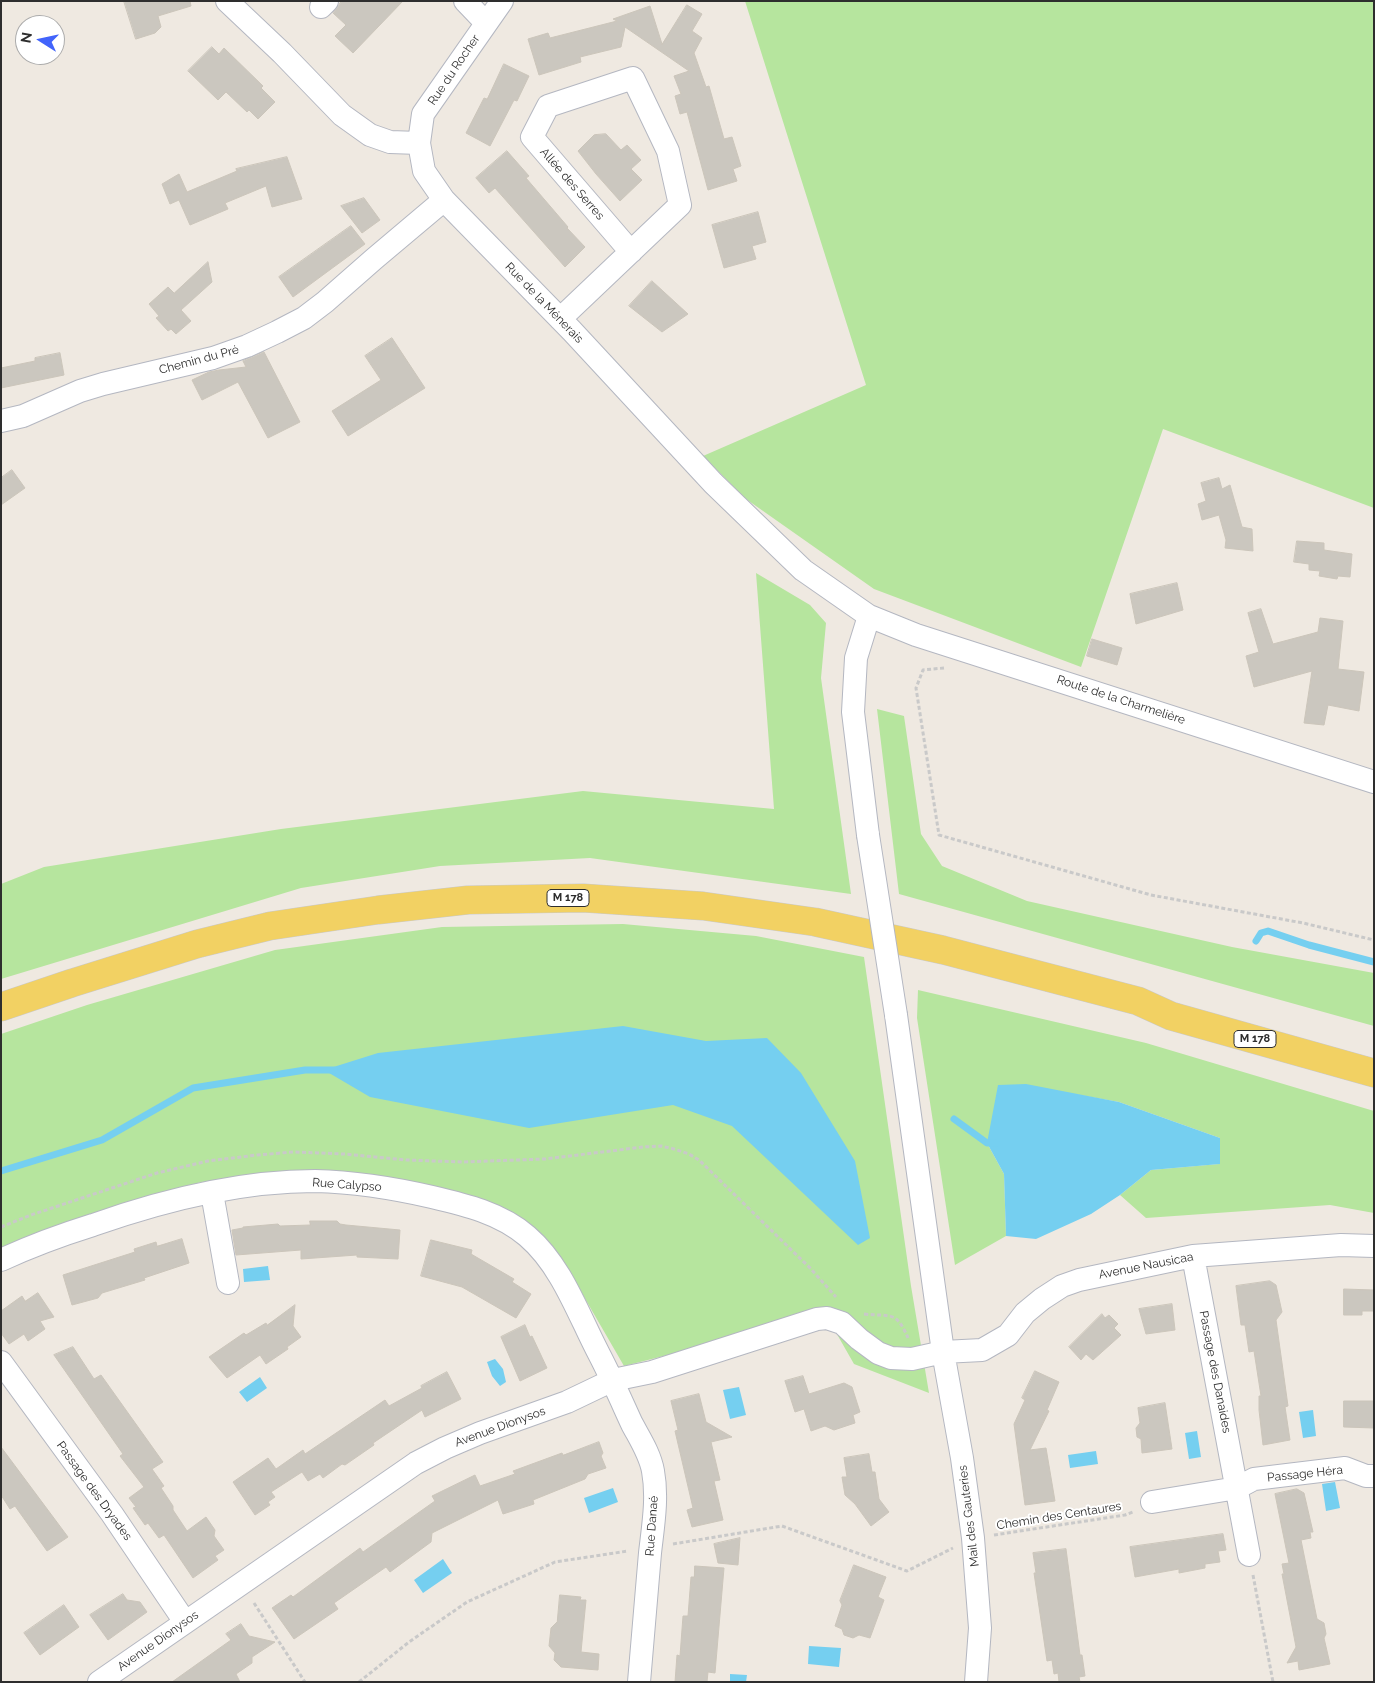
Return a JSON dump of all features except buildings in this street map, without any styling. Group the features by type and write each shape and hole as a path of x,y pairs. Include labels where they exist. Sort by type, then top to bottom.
{"main road":[{"name":"M 178","path":"1,1007 198,944 270,926 378,910 468,900 583,898 703,906 814,922 943,950 1138,1001 1171,1016 1374,1073"},
{"name":"M 178","path":"1138,1001 1175,1003 1322,1039 1374,1054"}],"street":[{"path":"227,1 282,53 342,115 370,135 390,142 419,144"},
{"path":"465,1 486,23"},
{"name":"Rue du Rocher","path":"419,144 423,114 502,1"},
{"name":"Allée des Serres","path":"560,319 631,252 680,205 668,152 633,78 548,106 532,137 631,252"},
{"name":"Rue de la Ménerais","path":"419,144 424,171 444,200 560,319 720,490 804,570 869,616"},
{"name":"Chemin du Pré","path":"1,421 23,416 80,391 213,358 247,346 277,332 304,318 325,302 374,258 444,200"},
{"name":"Route de la Charmelière","path":"869,616 916,635 1374,782"},
{"name":"Mail des Gauteries","path":"869,616 856,658 853,712 868,835 896,1015 943,1352 962,1458 973,1538 980,1628 976,1682"},
{"name":"Rue Calypso","path":"1,1260 57,1236 121,1214 212,1193 263,1185 305,1182 354,1183 394,1189 450,1201 487,1212 507,1222 526,1236 552,1265 574,1303 613,1380"},
{"path":"212,1193 228,1283"},
{"name":"Avenue Nausicaa","path":"943,1352 982,1350 1008,1335 1025,1313 1042,1299 1062,1286 1079,1280 1193,1256 1341,1245 1374,1246"},
{"name":"Passage des Danaides","path":"1193,1256 1249,1555"},
{"name":"Avenue Dionysos","path":"99,1682 416,1463 480,1433 567,1402 613,1380 652,1372 817,1319 827,1318 842,1323 873,1349 891,1358 912,1359 943,1352"},
{"name":"Passage des Dryades","path":"1,1362 112,1514 185,1622"},
{"name":"Rue Danaé","path":"613,1380 653,1468 655,1503 639,1682"},
{"name":"Passage Héra","path":"1237,1488 1254,1479 1345,1468 1366,1476 1374,1476"},
{"path":"1152,1502 1237,1488"}],"path":[{"path":"959,648 952,668 923,670 916,688 939,835 1151,895 1303,923 1374,940"},
{"name":"Chemin des Centaures","path":"359,1682 409,1642 467,1602 555,1562 782,1526 907,1571 973,1538 1125,1516 1152,1502"},
{"path":"1249,1555 1273,1682"},
{"path":"241,1583 305,1682"}],"green space":[{"path":"745,1 1374,1 1374,508 1163,429 1081,667 874,589 746,499 703,456 866,385"},
{"path":"756,573 810,605 826,623 821,678 851,894 590,858 440,866 301,888 1,979 1,884 44,867 281,829 583,791 774,809"},
{"path":"877,709 904,716 921,834 942,866 1027,901 1232,947 1374,973 1374,1026 899,894"},
{"path":"623,924 756,936 864,957 911,1286 929,1393 854,1364 826,1315 624,1366 576,1283 520,1220 334,1177 201,1182 72,1225 1,1254 1,1034 87,1005 275,950 442,927"},
{"path":"918,990 1146,1043 1374,1111 1374,1213 1330,1205 1146,1218 1120,1195 1151,1170 1219,1164 1220,1138 1119,1102 1074,1094 987,1143 1004,1174 1006,1236 955,1265 917,1018"}],"water":[{"path":"623,1026 706,1041 767,1038 801,1073 855,1161 870,1238 858,1245 732,1126 673,1105 529,1128 370,1097 324,1070 378,1053"},
{"path":"1026,1084 1119,1102 1220,1138 1220,1164 1151,1170 1120,1195 1091,1214 1036,1239 1006,1236 1004,1174 987,1143 998,1085"},
{"path":"268,1266 270,1280 244,1282 243,1269"},
{"path":"495,1359 503,1369 506,1382 500,1386 492,1376 487,1362"},
{"path":"260,1377 267,1388 247,1402 239,1392"},
{"path":"739,1387 746,1415 730,1419 723,1390"},
{"path":"1313,1410 1316,1436 1303,1438 1299,1412"},
{"path":"1197,1431 1201,1457 1189,1459 1185,1433"},
{"path":"1096,1451 1098,1464 1070,1468 1068,1455"},
{"path":"1335,1482 1340,1508 1326,1511 1322,1484"},
{"path":"613,1488 618,1502 589,1513 584,1498"},
{"path":"443,1559 452,1573 423,1593 414,1580"},
{"path":"809,1646 841,1648 839,1667 808,1664"},
{"path":"730,1674 747,1675 746,1682 730,1682"}],"waterway":[{"path":"1256,941 1261,933 1268,931 1309,945 1374,962"},
{"path":"1,1171 102,1140 193,1088 305,1070 334,1070"},
{"path":"954,1119 987,1143 996,1143"}]}
